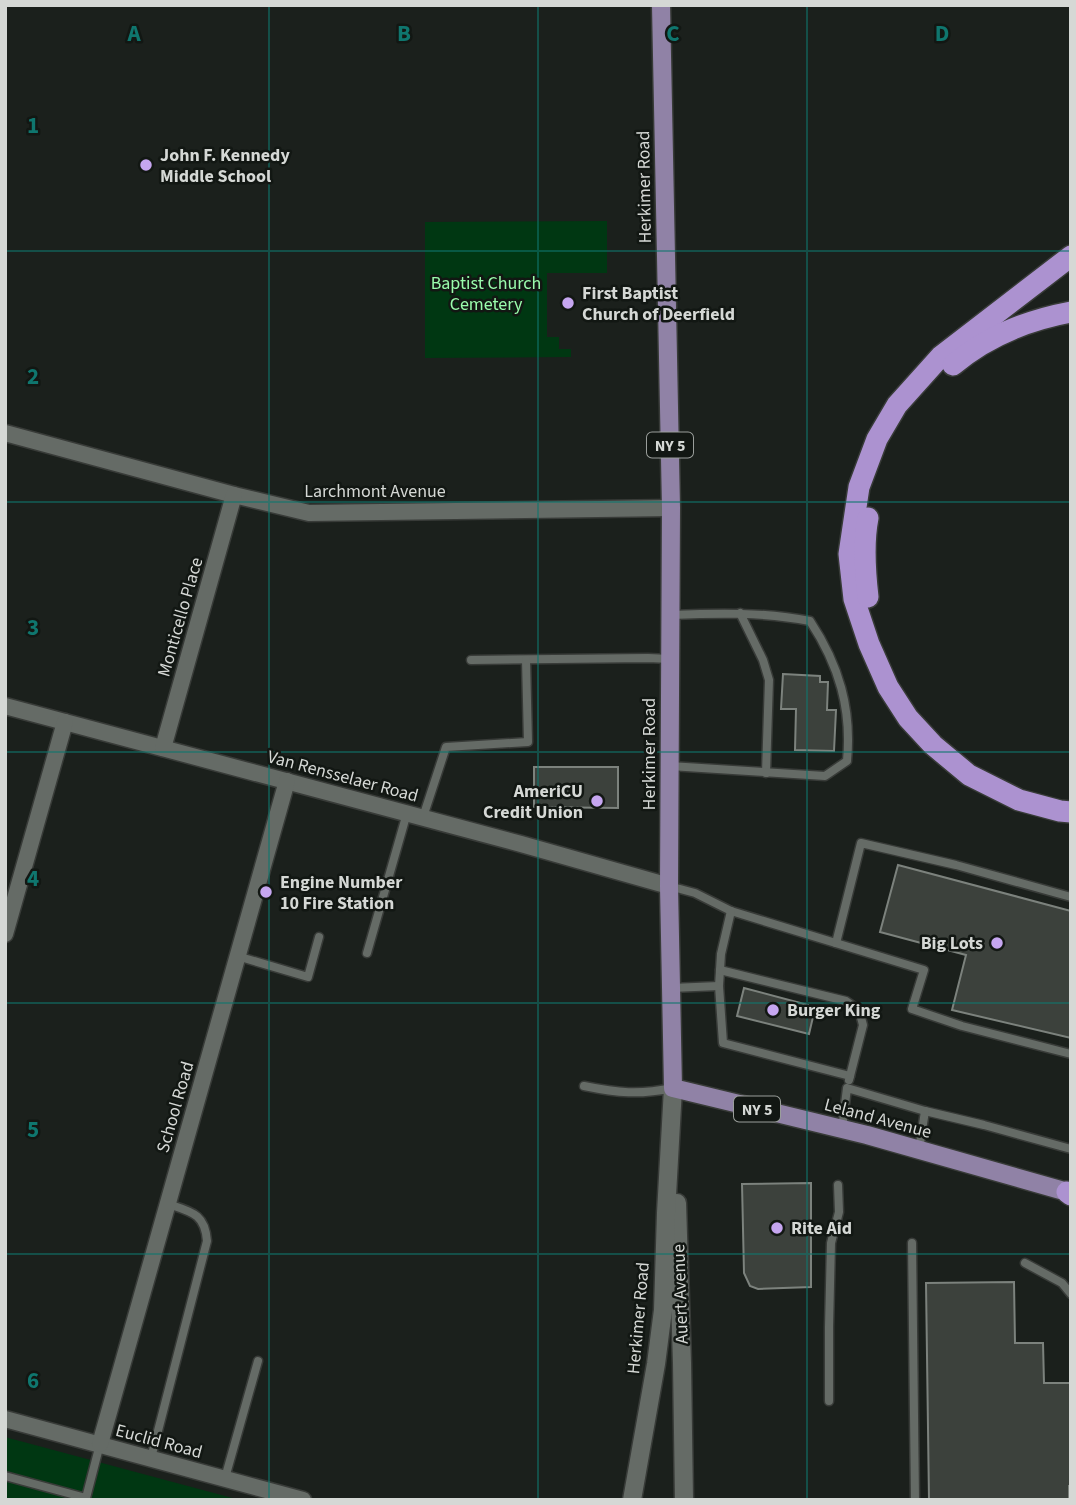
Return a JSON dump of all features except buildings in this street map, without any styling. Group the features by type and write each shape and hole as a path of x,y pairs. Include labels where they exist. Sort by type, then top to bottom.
{"highway":[{"path":"1071,256 941,356 897,405 877,439 859,487 849,554 854,599 869,644 888,687 908,718 933,745 969,775 1019,800 1071,812"},
{"path":"1071,313 1006,331 967,353 937,378 910,411 888,449 873,488 865,530 869,603 881,645 909,700 932,728 970,760 1009,783 1071,799"}],"main road":[{"name":"Herkimer Road","path":"632,1500 663,1310 673,1088 670,886 671,508 661,5"},
{"name":"Leland Avenue","path":"673,1088 842,1129 1069,1193"},
{"name":"Auert Avenue","path":"673,1088 684,1500"}],"street":[{"name":"Larchmont Avenue","path":"5,433 309,513 671,508"},
{"name":"Monticello Place","path":"163,748 234,495"},
{"name":"Van Rensselaer Road","path":"5,706 424,817 670,886"},
{"path":"5,934 65,722"},
{"name":"School Road","path":"100,1444 287,781"},
{"name":"Euclid Road","path":"5,1419 303,1500"}],"lane":[{"path":"740,613 763,660 769,680 766,773"},
{"path":"670,615 740,613 787,616 810,621 822,639 836,671 846,703 849,737 847,761 825,776 670,766"},
{"path":"471,660 670,659"},
{"path":"424,817 446,747 528,742 526,660"},
{"path":"367,953 407,813"},
{"path":"836,943 861,843 956,865 1071,897"},
{"path":"670,886 695,893 731,911 924,970 912,1009 962,1026 1071,1054"},
{"path":"731,911 721,954 719,986 723,1043 850,1076"},
{"path":"237,956 308,977 319,937"},
{"path":"720,970 846,1001 859,1010 863,1025 847,1088 842,1129"},
{"path":"671,988 719,986"},
{"path":"584,1086 612,1092 650,1093 673,1088"},
{"path":"847,1088 1071,1149"},
{"path":"919,1150 925,1111"},
{"path":"829,1401 831,1243 839,1212 838,1185"},
{"path":"151,1458 207,1241 206,1226 194,1213 168,1204"},
{"path":"912,1243 915,1500"},
{"path":"1025,1263 1062,1283 1071,1294"},
{"path":"225,1478 258,1361"},
{"path":"5,1476 86,1498 100,1444"}],"green space":[{"name":"Baptist Church Cemetery","path":"607,221 607,273 547,273 547,337 559,337 559,349 571,349 571,357 425,358 425,222"},
{"path":"5,1437 240,1500 5,1500"}],"place":[{"name":"John F. Kennedy Middle School","path":"146,165"},
{"name":"First Baptist Church of Deerfield","path":"568,303"},
{"name":"AmeriCU Credit Union","path":"597,801"},
{"name":"Engine Number 10 Fire Station","path":"266,892"},
{"name":"Big Lots","path":"997,943"},
{"name":"Burger King","path":"773,1010"},
{"name":"Rite Aid","path":"777,1228"}]}
